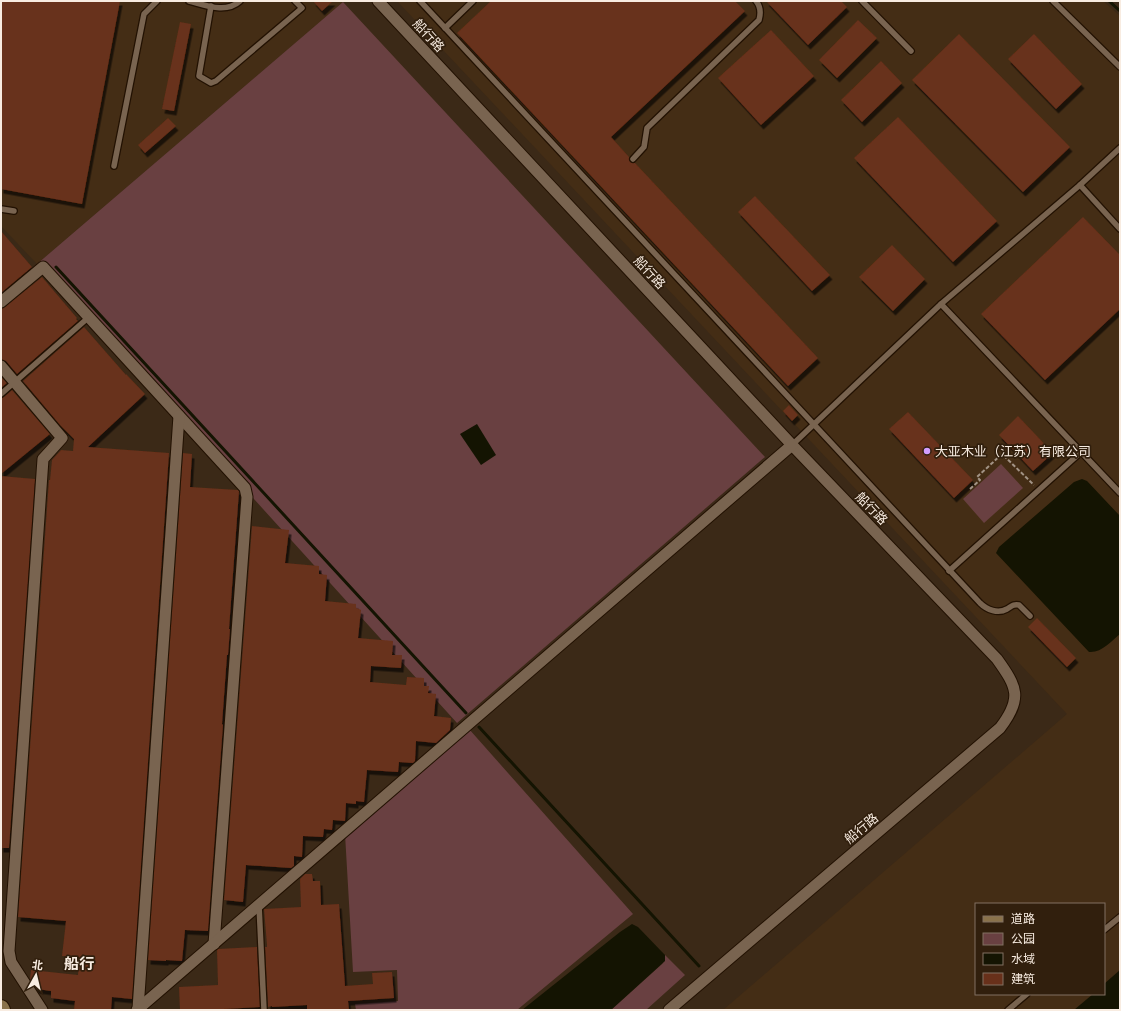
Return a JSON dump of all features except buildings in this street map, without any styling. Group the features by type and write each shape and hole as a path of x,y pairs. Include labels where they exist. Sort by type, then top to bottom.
{"street":[{"name":"船行路","path":"378,1 792,445 997,659 1009,677 1015,692 1013,706 1000,728 669,1010"},
{"path":"1,302 42,267 245,488 247,497 214,944"},
{"path":"1,366 62,438 43,459 9,951 11,962 42,1010"},
{"path":"137,1009 179,416"},
{"path":"137,1009 792,445"}],"lane":[{"path":"114,166 144,14 156,1"},
{"path":"189,1 222,8 236,5 240,1"},
{"path":"211,6 199,76 211,83 216,81 302,8 295,1"},
{"path":"420,1 598,190 949,571 984,607 990,610 1003,611 1013,604 1016,604 1021,606 1030,616"},
{"path":"445,28 474,1"},
{"path":"633,159 644,147 647,128 759,20 760,8 756,1"},
{"path":"862,1 911,50"},
{"path":"1053,1 1120,67"},
{"path":"792,445 941,304 1080,185 1120,148"},
{"path":"1080,185 1120,229"},
{"path":"1,209 14,211"},
{"path":"941,304 1120,493"},
{"path":"1,394 89,317"},
{"path":"949,571 1081,452"},
{"path":"259,905 264,1010"},
{"path":"1105,929 1120,917"},
{"path":"1008,1010 1026,995"}],"path":[{"path":"970,489 980,480 977,477 1002,454 1039,490"}],"shaded area":[{"path":"1,1 343,2 37,264 1,226"},
{"path":"397,1 1103,1 1120,16 1120,970 1105,983 1105,903 975,903 975,995 1092,995 1074,1010 723,1010 1067,714"}],"green space":[{"path":"343,2 765,457 457,723 89,317 37,264"},
{"path":"1001,464 1023,488 984,523 963,499"},
{"path":"469,729 633,914 517,1010 356,1010 355,1004 398,1001 397,970 353,972 345,834"},
{"path":"665,955 685,975 646,1010 611,1010 662,964 665,960"}],"water":[{"path":"477,424 496,455 481,465 460,434"},
{"path":"1082,479 1087,481 1120,516 1120,634 1102,649 1094,652 1089,652 996,553 999,547 1074,482"},
{"path":"632,924 638,927 665,955 665,961 611,1010 522,1010 620,932"},
{"path":"1120,970 1120,1010 1074,1010 1092,995 1105,995 1105,983"}],"waterway":[{"path":"1109,1 1120,11"},
{"path":"56,267 466,713"},
{"path":"479,727 699,966"}],"place":[{"name":"大亚木业（江苏）有限公司","path":"927,451"}],"district":[{"name":"船行","path":"79,964"}]}
